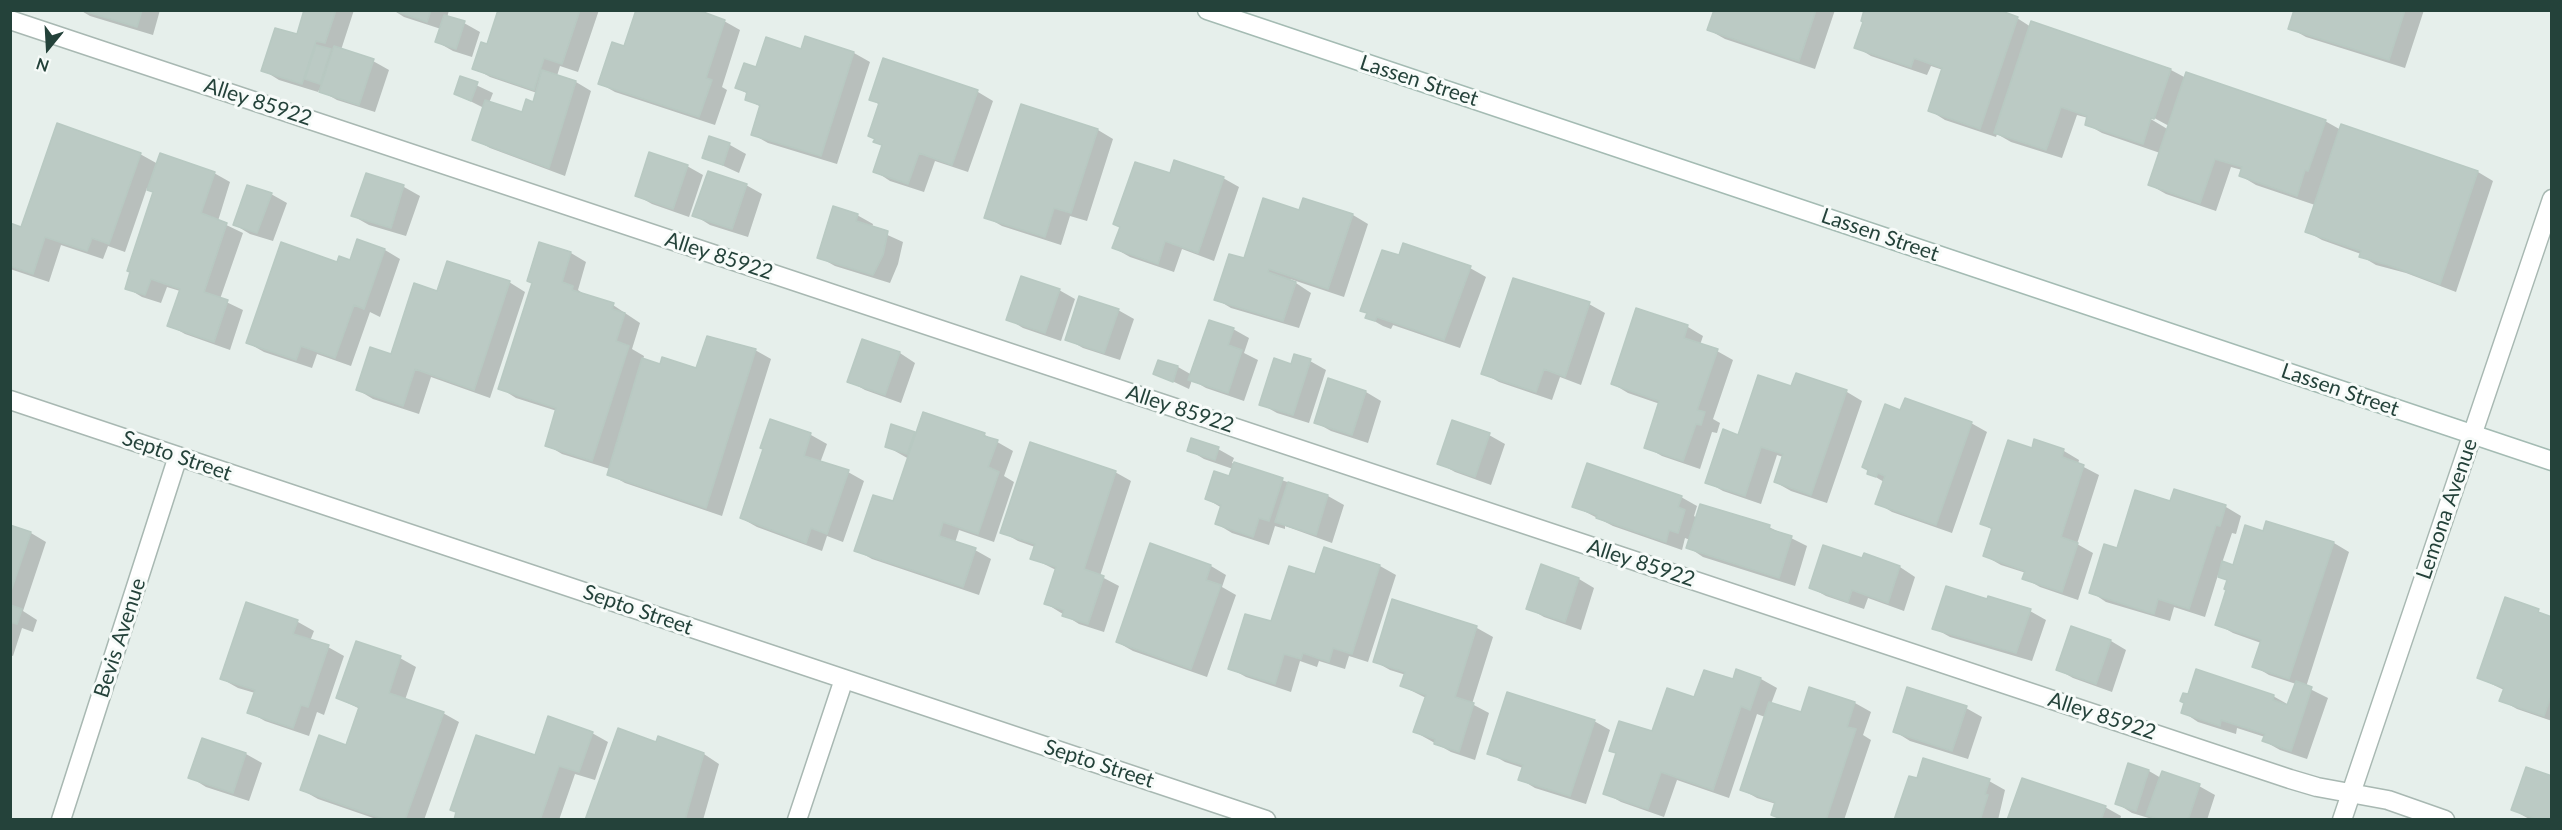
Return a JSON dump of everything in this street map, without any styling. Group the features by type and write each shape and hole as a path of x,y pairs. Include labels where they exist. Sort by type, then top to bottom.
{"street":[{"name":"Lassen Street","path":"1208,10 2552,461"},
{"name":"Alley 85922","path":"10,20 2290,779 2317,787 2388,800 2445,819"},
{"name":"Lemona Avenue","path":"2342,819 2552,199"},
{"name":"Septo Street","path":"10,400 1266,819"},
{"name":"Bevis Avenue","path":"61,819 178,456"},
{"path":"797,819 844,679"}],"building":[{"path":"81,10 142,10 137,27"},
{"path":"304,10 336,10 325,43 316,41 302,84 261,71 275,28 297,34"},
{"path":"393,10 431,10 427,22"},
{"path":"498,10 580,10 562,64 544,58 534,90 472,69 481,42 487,44"},
{"path":"636,10 698,10 725,20 706,78 712,80 699,117 598,84 612,42 624,46"},
{"path":"1714,10 1816,10 1799,61 1707,30"},
{"path":"1864,10 1999,10 2018,17 1980,129 1928,111 1942,68 1914,58 1911,67 1854,48 1863,22 1861,21"},
{"path":"2294,10 2405,10 2389,60 2288,29"},
{"path":"444,15 465,21 456,49 435,42"},
{"path":"2031,21 2171,69 2143,144 2085,125 2087,116 2061,107 2046,150 1994,133"},
{"path":"805,36 854,52 821,156 751,135 760,105 745,100 747,92 735,88 744,63 756,67 766,37 801,49"},
{"path":"316,45 331,49 320,84 305,79"},
{"path":"334,46 374,59 359,105 319,92"},
{"path":"883,58 978,90 952,165 919,153 908,184 873,172 882,145 873,142 875,139 868,136 879,103 869,100"},
{"path":"542,70 576,81 549,168 472,140 485,100 522,112 526,99 533,102"},
{"path":"2186,72 2326,120 2297,196 2239,176 2242,167 2215,159 2200,203 2148,185"},
{"path":"460,76 478,82 471,101 454,94"},
{"path":"1021,104 1098,129 1071,213 1054,208 1045,237 984,218"},
{"path":"57,123 141,153 109,244 92,238 87,251 45,237 33,274 10,266 10,223 21,227"},
{"path":"2341,124 2478,171 2440,284 2359,257 2361,251 2305,232"},
{"path":"709,136 730,143 723,165 702,158"},
{"path":"649,152 688,165 673,209 635,196"},
{"path":"160,153 215,172 201,213 227,223 204,292 228,300 214,342 167,326 180,289 151,279 145,295 125,289 130,272 127,271 153,192 147,190"},
{"path":"1174,160 1224,177 1198,253 1165,241 1158,264 1112,248 1120,227 1113,224 1135,162 1170,173"},
{"path":"708,171 747,184 732,229 692,216"},
{"path":"366,173 404,185 391,228 351,216"},
{"path":"247,185 272,193 257,233 233,225"},
{"path":"1263,198 1299,210 1303,198 1353,214 1328,289 1269,269 1268,272 1296,282 1283,321 1214,300 1229,254 1244,258"},
{"path":"833,206 858,214 856,221 888,231 883,255 873,275 817,258"},
{"path":"357,239 385,249 364,309 354,305 335,358 301,346 296,360 246,343 281,242 337,262 339,256 350,260"},
{"path":"539,242 571,252 562,282 573,286 572,290 614,303 612,309 625,313 616,341 629,346 592,461 545,446 556,408 498,389 532,283 527,281"},
{"path":"1403,243 1471,266 1444,340 1377,317 1375,321 1365,318 1367,313 1360,311 1382,250 1399,255"},
{"path":"447,261 510,281 474,390 415,369 403,406 356,390 370,347 391,354 414,283 437,291"},
{"path":"1021,276 1060,289 1045,333 1006,320"},
{"path":"1513,278 1590,302 1565,377 1544,369 1536,392 1481,374"},
{"path":"1079,296 1119,309 1104,353 1065,340"},
{"path":"1636,308 1688,325 1684,338 1718,349 1697,410 1705,412 1701,425 1696,424 1683,461 1644,448 1659,401 1611,384"},
{"path":"1209,320 1234,328 1228,345 1242,350 1228,393 1188,380"},
{"path":"707,336 756,349 706,508 607,475 642,358 660,364 662,357 696,368"},
{"path":"862,339 900,352 885,395 847,382"},
{"path":"1294,354 1311,359 1293,415 1259,405 1274,358 1291,364"},
{"path":"1158,360 1178,366 1173,382 1153,374"},
{"path":"1796,373 1847,390 1811,495 1774,482 1783,454 1761,447 1745,496 1705,483 1723,429 1738,435 1758,375 1791,386"},
{"path":"1328,378 1366,391 1352,435 1314,423"},
{"path":"1905,398 1972,422 1936,525 1875,504 1885,476 1878,473 1876,477 1867,474 1868,470 1862,467 1885,404 1900,410"},
{"path":"923,412 985,433 984,436 998,440 988,467 999,472 978,534 943,522 939,536 976,548 963,587 854,551 873,495 893,501"},
{"path":"770,419 811,433 804,456 849,470 827,534 811,528 806,543 740,518 763,449 760,448"},
{"path":"1452,420 1490,433 1475,477 1437,464"},
{"path":"891,424 915,432 907,454 885,447"},
{"path":"1191,438 1219,447 1215,460 1187,451"},
{"path":"2034,439 2064,449 2062,457 2084,465 2061,537 2078,543 2062,592 2022,579 2025,571 1983,556 1992,528 1980,524 2008,440 2032,448"},
{"path":"1030,442 1116,471 1084,569 1104,576 1088,624 1062,616 1064,610 1044,604 1056,567 1030,559 1035,544 1000,533"},
{"path":"1234,462 1283,478 1269,521 1259,518 1253,537 1215,524 1221,505 1205,499 1214,471 1229,476"},
{"path":"1587,463 1682,496 1678,507 1685,510 1678,533 1669,530 1666,542 1596,518 1597,515 1572,507"},
{"path":"1288,482 1328,495 1316,535 1275,522"},
{"path":"2174,489 2226,505 2220,526 2216,525 2189,609 2158,599 2154,614 2089,593 2104,544 2117,548 2135,490 2170,501"},
{"path":"1700,504 1770,525 1769,529 1792,536 1779,578 1686,548"},
{"path":"2266,521 2334,542 2289,679 2252,667 2261,640 2215,625 2226,590 2224,589 2227,580 2218,577 2222,561 2233,565 2245,525 2263,531"},
{"path":"10,525 31,532 10,594"},
{"path":"1150,543 1211,565 1206,580 1221,585 1191,669 1116,642"},
{"path":"1823,545 1862,558 1864,553 1900,566 1888,603 1852,590 1848,602 1809,588"},
{"path":"1324,547 1380,565 1352,654 1333,648 1329,662 1303,653 1301,659 1284,654 1275,684 1228,669 1245,614 1271,621 1289,566 1315,574"},
{"path":"1541,564 1579,578 1565,622 1526,609"},
{"path":"1946,586 1987,599 1988,596 2031,609 2016,653 1932,629"},
{"path":"2505,597 2539,609 2538,612 2552,617 2552,693 2544,716 2499,701 2504,688 2477,678"},
{"path":"1392,599 1477,626 1455,697 1474,703 1459,752 1434,744 1435,739 1413,732 1426,695 1400,686 1405,672 1373,662"},
{"path":"246,602 298,620 293,634 329,645 308,707 301,705 293,728 247,713 255,690 220,679"},
{"path":"10,605 22,609 17,624 10,622"},
{"path":"2071,626 2111,640 2096,684 2056,670"},
{"path":"356,641 401,656 389,693 444,712 405,820 386,820 300,790 319,735 346,745 359,707 336,698"},
{"path":"1736,669 1761,678 1750,710 1741,706 1713,790 1661,772 1648,809 1603,794 1616,753 1609,751 1619,721 1652,731 1667,688 1694,697 1704,670 1733,679"},
{"path":"2196,669 2274,695 2273,700 2287,705 2296,681 2312,687 2291,751 2262,741 2265,734 2221,720 2220,726 2181,713 2184,703 2180,701 2183,693 2188,694"},
{"path":"1809,687 1855,702 1847,727 1856,729 1826,820 1784,820 1771,815 1775,802 1740,790 1769,702 1801,712"},
{"path":"1907,687 1967,706 1952,751 1893,732"},
{"path":"1507,692 1595,720 1570,796 1518,780 1523,765 1487,754"},
{"path":"548,716 593,732 579,772 559,766 540,820 454,820 456,812 450,810 476,735 535,755"},
{"path":"618,728 656,742 658,736 704,753 685,820 585,820"},
{"path":"202,738 246,753 233,793 188,778"},
{"path":"1923,758 1990,779 1985,794 1988,795 1980,820 1894,820 1909,776 1917,778"},
{"path":"2128,763 2149,770 2136,811 2115,804"},
{"path":"2526,767 2552,776 2552,820 2539,820 2511,810"},
{"path":"2162,771 2200,784 2188,820 2161,820 2146,815"},
{"path":"2022,778 2106,806 2101,820 2007,820"}]}
